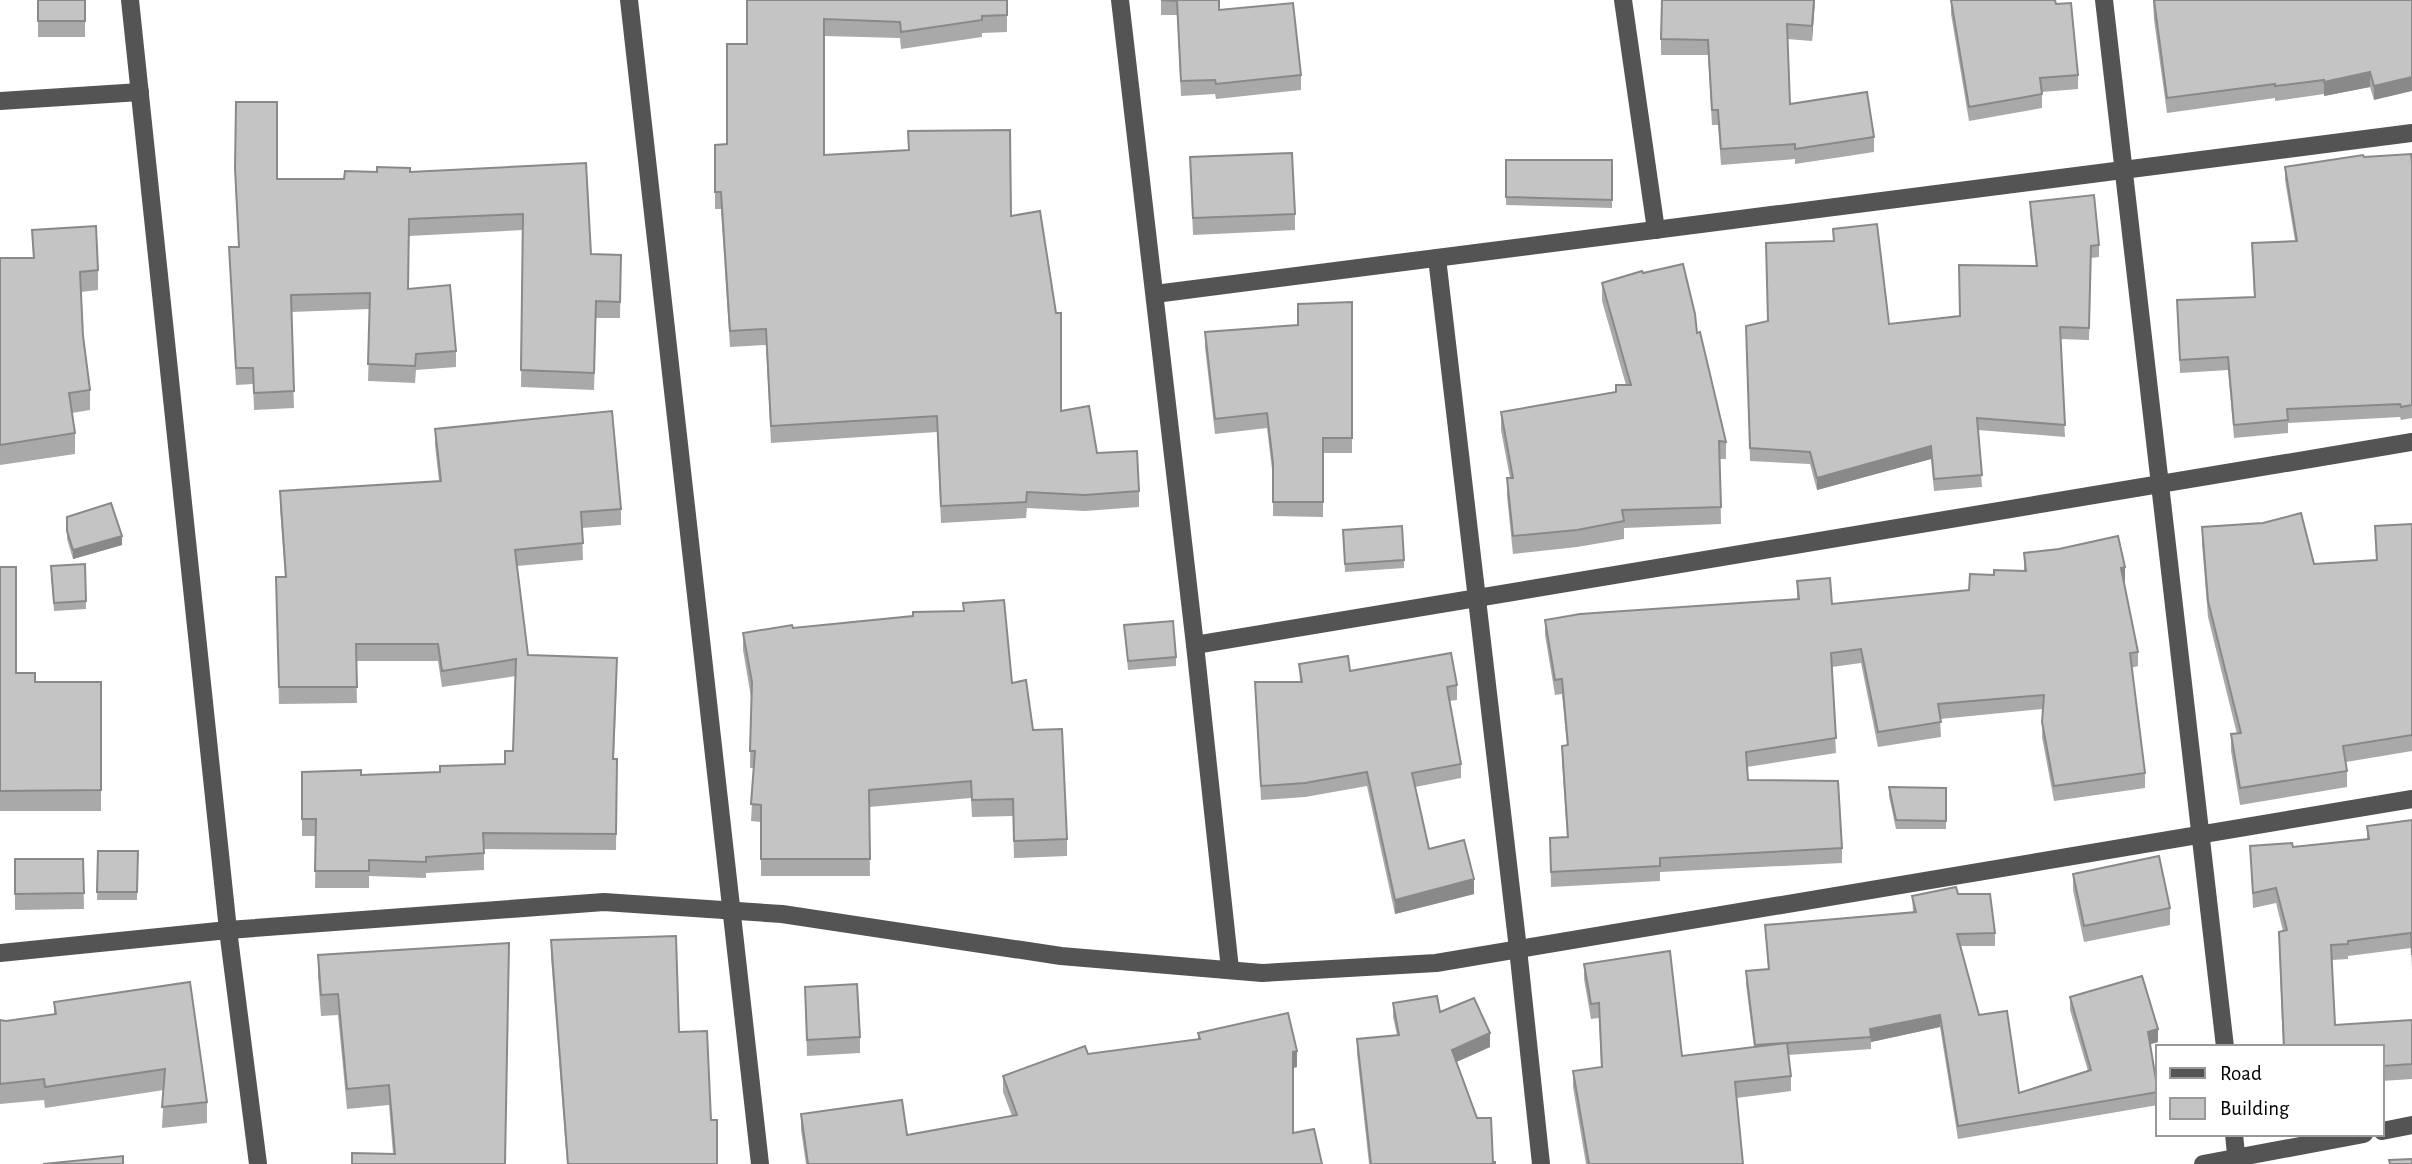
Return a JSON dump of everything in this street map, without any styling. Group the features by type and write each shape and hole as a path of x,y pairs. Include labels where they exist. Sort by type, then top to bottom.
{"street":[{"path":"130,0 228,930 258,1164"},
{"path":"629,0 760,1164"},
{"path":"1120,0 1230,970"},
{"path":"1623,0 1656,230"},
{"path":"2104,0 2225,1045"},
{"path":"0,102 140,92"},
{"path":"1155,294 2412,133"},
{"path":"1437,258 1541,1164"},
{"path":"1195,645 2412,442"},
{"path":"0,953 228,930 604,901 782,914 1061,956 1230,970 1262,972 1436,963 2412,799"},
{"path":"2384,1131 2412,1125"},
{"path":"2234,1136 2237,1161"},
{"path":"2203,1164 2237,1161 2355,1136"}],"building":[{"path":"38,0 85,0 85,21 38,21"},
{"path":"747,0 1007,0 1007,15 982,16 982,20 901,32 900,22 824,19 824,155 909,150 908,131 1010,130 1011,216 1040,211 1056,313 1061,313 1061,411 1089,406 1097,453 1137,451 1139,491 1085,495 1027,492 1026,502 941,506 937,416 771,426 766,329 730,331 721,192 715,192 715,145 727,144 727,44 747,44"},
{"path":"1161,0 1219,0 1219,10 1293,3 1301,75 1216,84 1215,80 1181,81 1177,1"},
{"path":"1662,0 1814,0 1812,26 1787,24 1790,104 1867,92 1874,137 1795,149 1795,144 1721,149 1718,110 1712,110 1708,40 1661,39"},
{"path":"1951,0 2055,0 2056,4 2071,3 2078,75 2040,78 2042,94 1969,107"},
{"path":"2154,0 2412,0 2412,77 2374,86 2370,72 2324,82 2275,84 2167,98"},
{"path":"236,102 277,102 277,179 344,179 345,171 377,172 377,167 410,168 410,172 586,163 591,254 621,255 620,302 596,301 594,373 521,370 523,214 409,219 408,289 450,285 456,351 416,354 415,366 368,364 370,293 291,295 294,391 254,393 253,368 236,368 229,247 239,247 235,168"},
{"path":"1292,153 1295,214 1193,218 1190,157"},
{"path":"2411,154 2412,405 2287,409 2288,420 2234,425 2228,357 2180,360 2177,300 2255,297 2252,243 2297,241 2285,167 2363,155"},
{"path":"1506,160 1612,160 1612,200 1506,197"},
{"path":"2094,195 2099,245 2091,246 2089,328 2060,327 2065,425 1977,418 1982,475 1934,479 1931,446 1817,478 1810,452 1750,448 1746,326 1768,321 1766,243 1834,241 1833,229 1877,224 1889,324 1960,316 1959,265 2037,266 2030,202"},
{"path":"96,226 98,270 80,272 83,336 90,390 69,393 75,433 0,445 0,258 34,258 32,230"},
{"path":"1683,264 1697,333 1700,332 1726,442 1719,441 1721,507 1622,510 1624,521 1577,530 1513,536 1507,478 1513,478 1501,412 1616,392 1616,385 1631,385 1602,283 1642,271 1643,273"},
{"path":"1352,302 1352,438 1323,438 1323,502 1273,502 1273,463 1267,413 1215,419 1205,332 1298,325 1298,304"},
{"path":"612,411 621,509 581,512 583,543 515,550 528,655 617,658 613,759 617,759 616,834 483,833 484,853 426,857 426,862 369,860 369,871 315,871 316,819 302,819 302,772 361,770 361,775 440,772 440,766 505,764 505,751 513,751 516,659 442,671 438,644 356,644 357,687 279,687 276,577 286,577 280,491 441,481 435,429"},
{"path":"111,503 122,536 73,550 67,531 67,517"},
{"path":"2301,513 2314,564 2377,560 2375,526 2412,524 2412,735 2343,746 2347,771 2240,788 2231,734 2241,733 2208,601 2202,527 2263,523"},
{"path":"1402,526 1404,560 1345,564 1343,530"},
{"path":"2118,536 2125,567 2121,568 2138,652 2130,653 2145,773 2054,786 2042,722 2044,695 1938,704 1941,722 1878,732 1861,649 1831,653 1836,738 1746,752 1748,780 1838,781 1842,848 1660,858 1660,866 1551,872 1550,838 1568,837 1562,746 1568,745 1562,679 1555,680 1545,620 1580,614 1799,599 1797,581 1830,578 1832,604 1969,590 1970,574 1994,575 1994,570 2026,571 2024,553 2059,549"},
{"path":"85,564 86,601 54,603 51,566"},
{"path":"0,567 16,567 16,673 35,673 35,682 101,682 101,790 0,791"},
{"path":"1004,600 1012,683 1026,680 1033,730 1062,729 1067,839 1014,841 1013,799 972,800 971,781 869,790 870,859 761,859 761,805 751,804 755,751 750,751 752,682 743,633 792,625 793,628 913,616 913,612 964,611 963,603"},
{"path":"1173,621 1176,657 1128,661 1124,625"},
{"path":"1451,653 1457,685 1447,687 1461,764 1412,773 1429,849 1464,840 1474,879 1395,900 1367,772 1305,783 1261,786 1255,682 1302,682 1299,664 1348,656 1350,671"},
{"path":"1889,787 1946,788 1946,821 1896,820"},
{"path":"2412,820 2412,955 2411,933 2331,945 2335,1025 2412,1020 2412,1064 2384,1066 2384,1045 2284,1045 2279,932 2287,930 2276,888 2253,893 2250,846 2292,843 2293,847 2369,839 2367,826"},
{"path":"98,851 138,851 137,892 97,892"},
{"path":"2159,856 2170,908 2084,926 2073,874"},
{"path":"15,859 83,859 84,893 15,894"},
{"path":"1956,887 1958,894 1990,894 1995,933 1957,934 1979,1015 2007,1011 2019,1093 2091,1070 2070,997 2142,976 2158,1029 2148,1032 2156,1092 1958,1126 1940,1015 1870,1029 1871,1037 1755,1045 1746,971 1769,969 1765,925 1916,912 1912,896"},
{"path":"676,936 679,1032 707,1031 711,1120 717,1120 717,1164 568,1164 551,940"},
{"path":"509,943 505,1164 352,1164 352,1153 395,1154 389,1085 347,1089 338,994 321,995 318,955"},
{"path":"1670,951 1682,1056 1787,1043 1791,1076 1735,1082 1743,1164 1589,1164 1573,1071 1602,1067 1599,1003 1591,1004 1584,964"},
{"path":"190,982 207,1102 162,1107 165,1069 45,1087 44,1079 0,1084 0,1020 56,1014 54,1002"},
{"path":"857,984 860,1037 807,1040 805,987"},
{"path":"1437,996 1440,1012 1474,998 1490,1033 1452,1050 1477,1118 1491,1118 1495,1164 1371,1164 1357,1039 1399,1035 1393,1003"},
{"path":"1288,1013 1297,1051 1293,1052 1293,1133 1314,1129 1322,1164 808,1164 801,1114 902,1100 907,1135 1017,1115 1003,1076 1085,1046 1088,1054 1200,1039 1198,1033"},
{"path":"123,1156 123,1164 43,1164"},
{"path":"2412,1159 2412,1164 2390,1164 2389,1160"}]}
